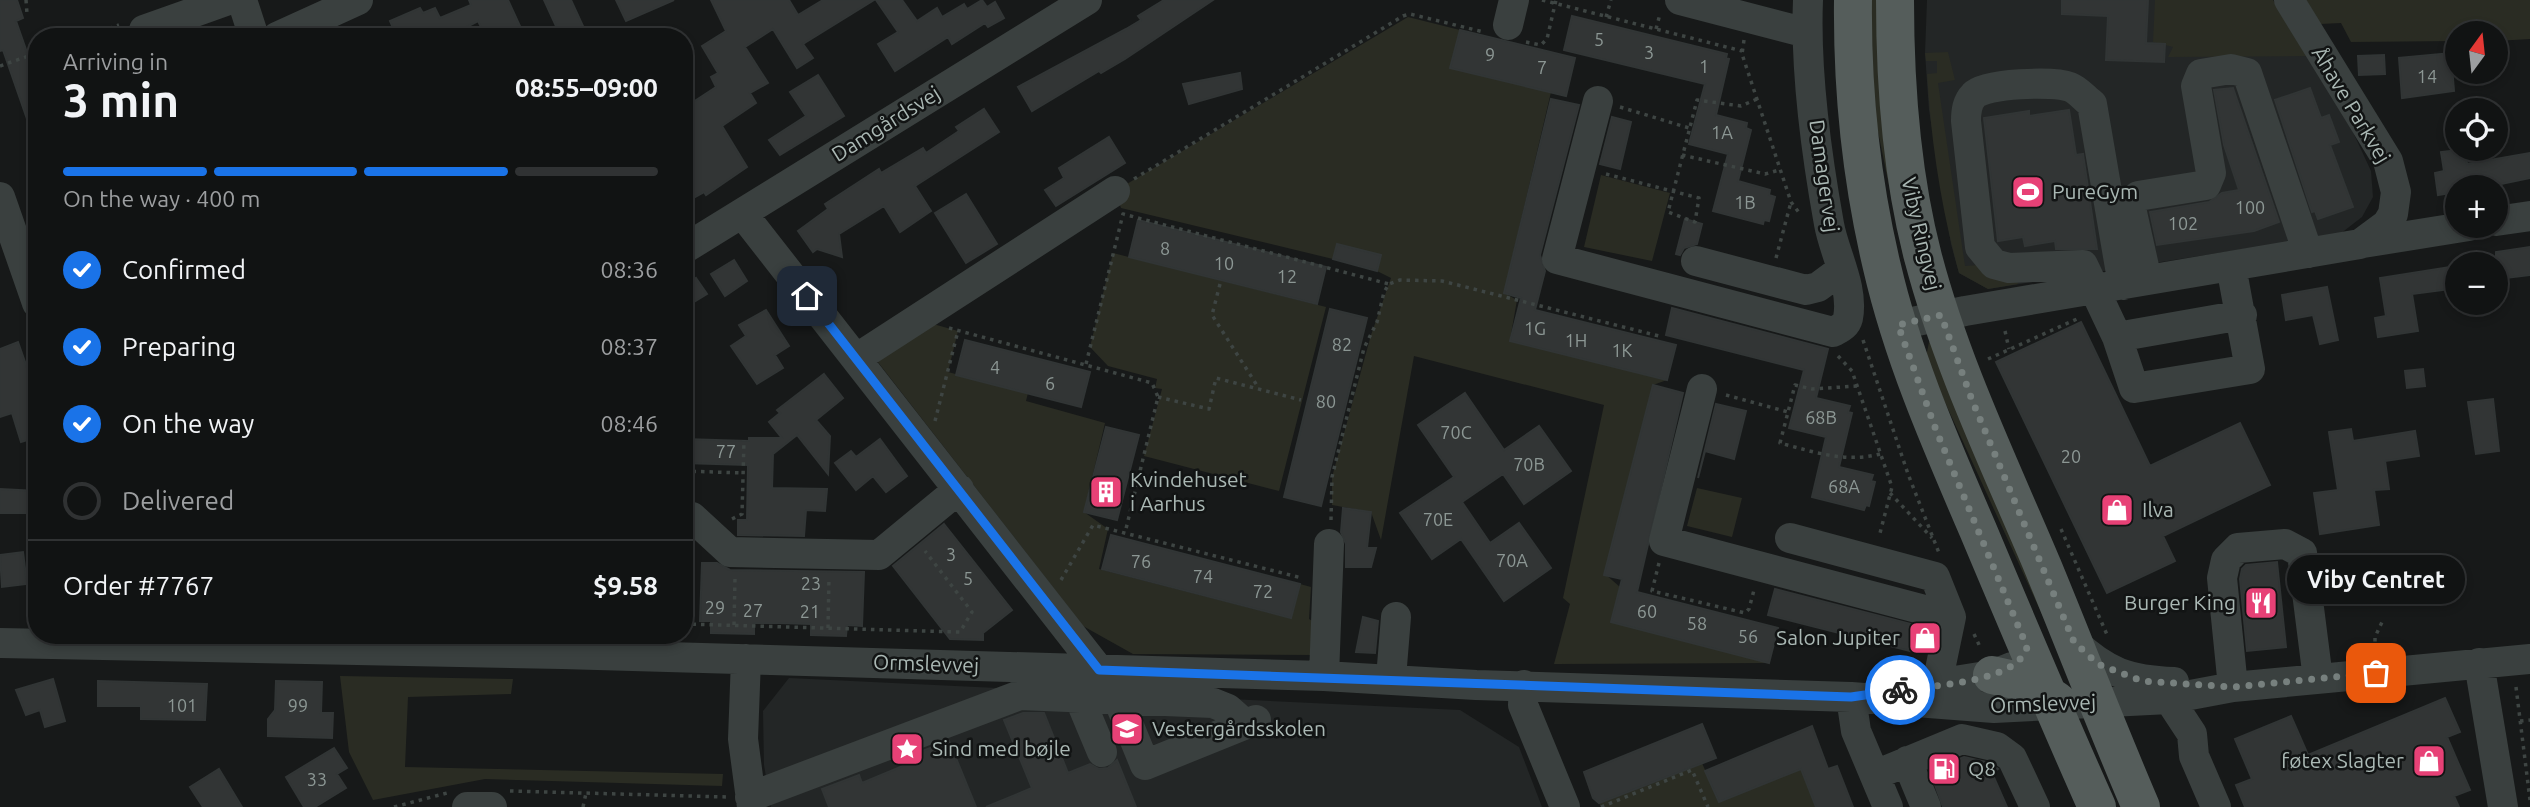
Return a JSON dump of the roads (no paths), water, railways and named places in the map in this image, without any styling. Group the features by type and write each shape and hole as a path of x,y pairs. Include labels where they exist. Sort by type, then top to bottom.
{"main road":[{"name":"Viby Ringvej","path":"1853,0 1853,53 1861,156 1882,268 1898,325 1944,451 2097,807"},
{"name":"Viby Ringvej","path":"1895,0 1895,56 1903,152 1923,257 1961,371 2141,807"},
{"path":"1944,451 2067,672 2080,690 2098,702"},
{"path":"1986,661 2053,701 2129,807"}],"street":[{"path":"141,28 228,0"},
{"path":"242,0 251,28"},
{"path":"297,28 358,0"},
{"name":"Damgårdsvej","path":"693,243 1087,0"},
{"path":"1680,0 1807,33"},
{"name":"Damagervej","path":"1595,100 1557,259 1841,325 1844,278 1826,209 1807,33 1808,0"},
{"name":"Åhave Parkvej","path":"2289,0 2388,161 2396,192 2393,214 2387,224 2360,244"},
{"path":"2117,300 2131,208 2138,196 2206,185 2211,173 2196,86 2201,74 2231,68 2247,73 2308,253"},
{"path":"2117,300 2083,265 2009,268 1994,264 1980,247 1966,121 1967,106 1975,93 1989,87 2071,87 2092,104 2117,300 2134,388 2250,369 2231,266"},
{"path":"856,358 1115,191"},
{"path":"0,197 28,277"},
{"path":"742,213 1099,670"},
{"path":"2508,219 2530,216"},
{"path":"2117,300 2231,266 2445,230"},
{"path":"1696,261 1806,290 1844,278"},
{"path":"1785,307 1799,309 1817,305 1844,278"},
{"path":"1898,325 1941,315 2117,300 2242,315"},
{"path":"1701,389 1664,541 1955,613"},
{"path":"693,518 724,545 830,554 880,555 959,489"},
{"path":"1790,538 1880,573 1955,613"},
{"path":"1324,676 1329,544"},
{"path":"2233,687 2222,578 2226,560 2238,548 2285,544 2302,553 2318,679"},
{"path":"1934,694 1955,613"},
{"path":"1391,678 1396,617"},
{"name":"Ormslevvej","path":"2074,642 2098,664 2134,679 2233,687"},
{"name":"Ormslevvej","path":"0,643 28,643"},
{"name":"Ormslevvej","path":"458,644 746,659 1391,678 1851,697 1934,694 1994,708 2053,701 2169,699 2233,687 2521,659"},
{"name":"Ormslevvej","path":"1934,694 1986,661 2017,665 2027,647"},
{"path":"746,659 743,739 751,802 1020,695 1079,697 1213,703 1250,722 1145,765 1118,699"},
{"path":"2469,664 2482,807"},
{"path":"2469,664 2503,807"},
{"path":"1524,685 1526,713 1565,807"},
{"path":"1079,697 1102,752"},
{"path":"1851,697 1856,731 1888,807"},
{"path":"2169,699 2192,734 2194,756 2216,807"},
{"path":"1875,775 1962,739 1997,747 2012,758 2035,807"},
{"path":"1907,761 1926,807"},
{"path":"460,799 498,799"}],"place":[{"name":"PureGym","path":"2028,192"},
{"name":"Kvindehuset i Aarhus","path":"1106,492"},
{"name":"Ilva","path":"2117,510"},
{"name":"Burger King","path":"2261,603"},
{"name":"Salon Jupiter","path":"1925,638"},
{"name":"Viby Centret","path":"2376,673"},
{"name":"Vestergårdsskolen","path":"1127,729"},
{"name":"Sind med bøjle","path":"907,749"},
{"name":"føtex Slagter","path":"2429,761"},
{"name":"Q8","path":"1944,769"}]}
